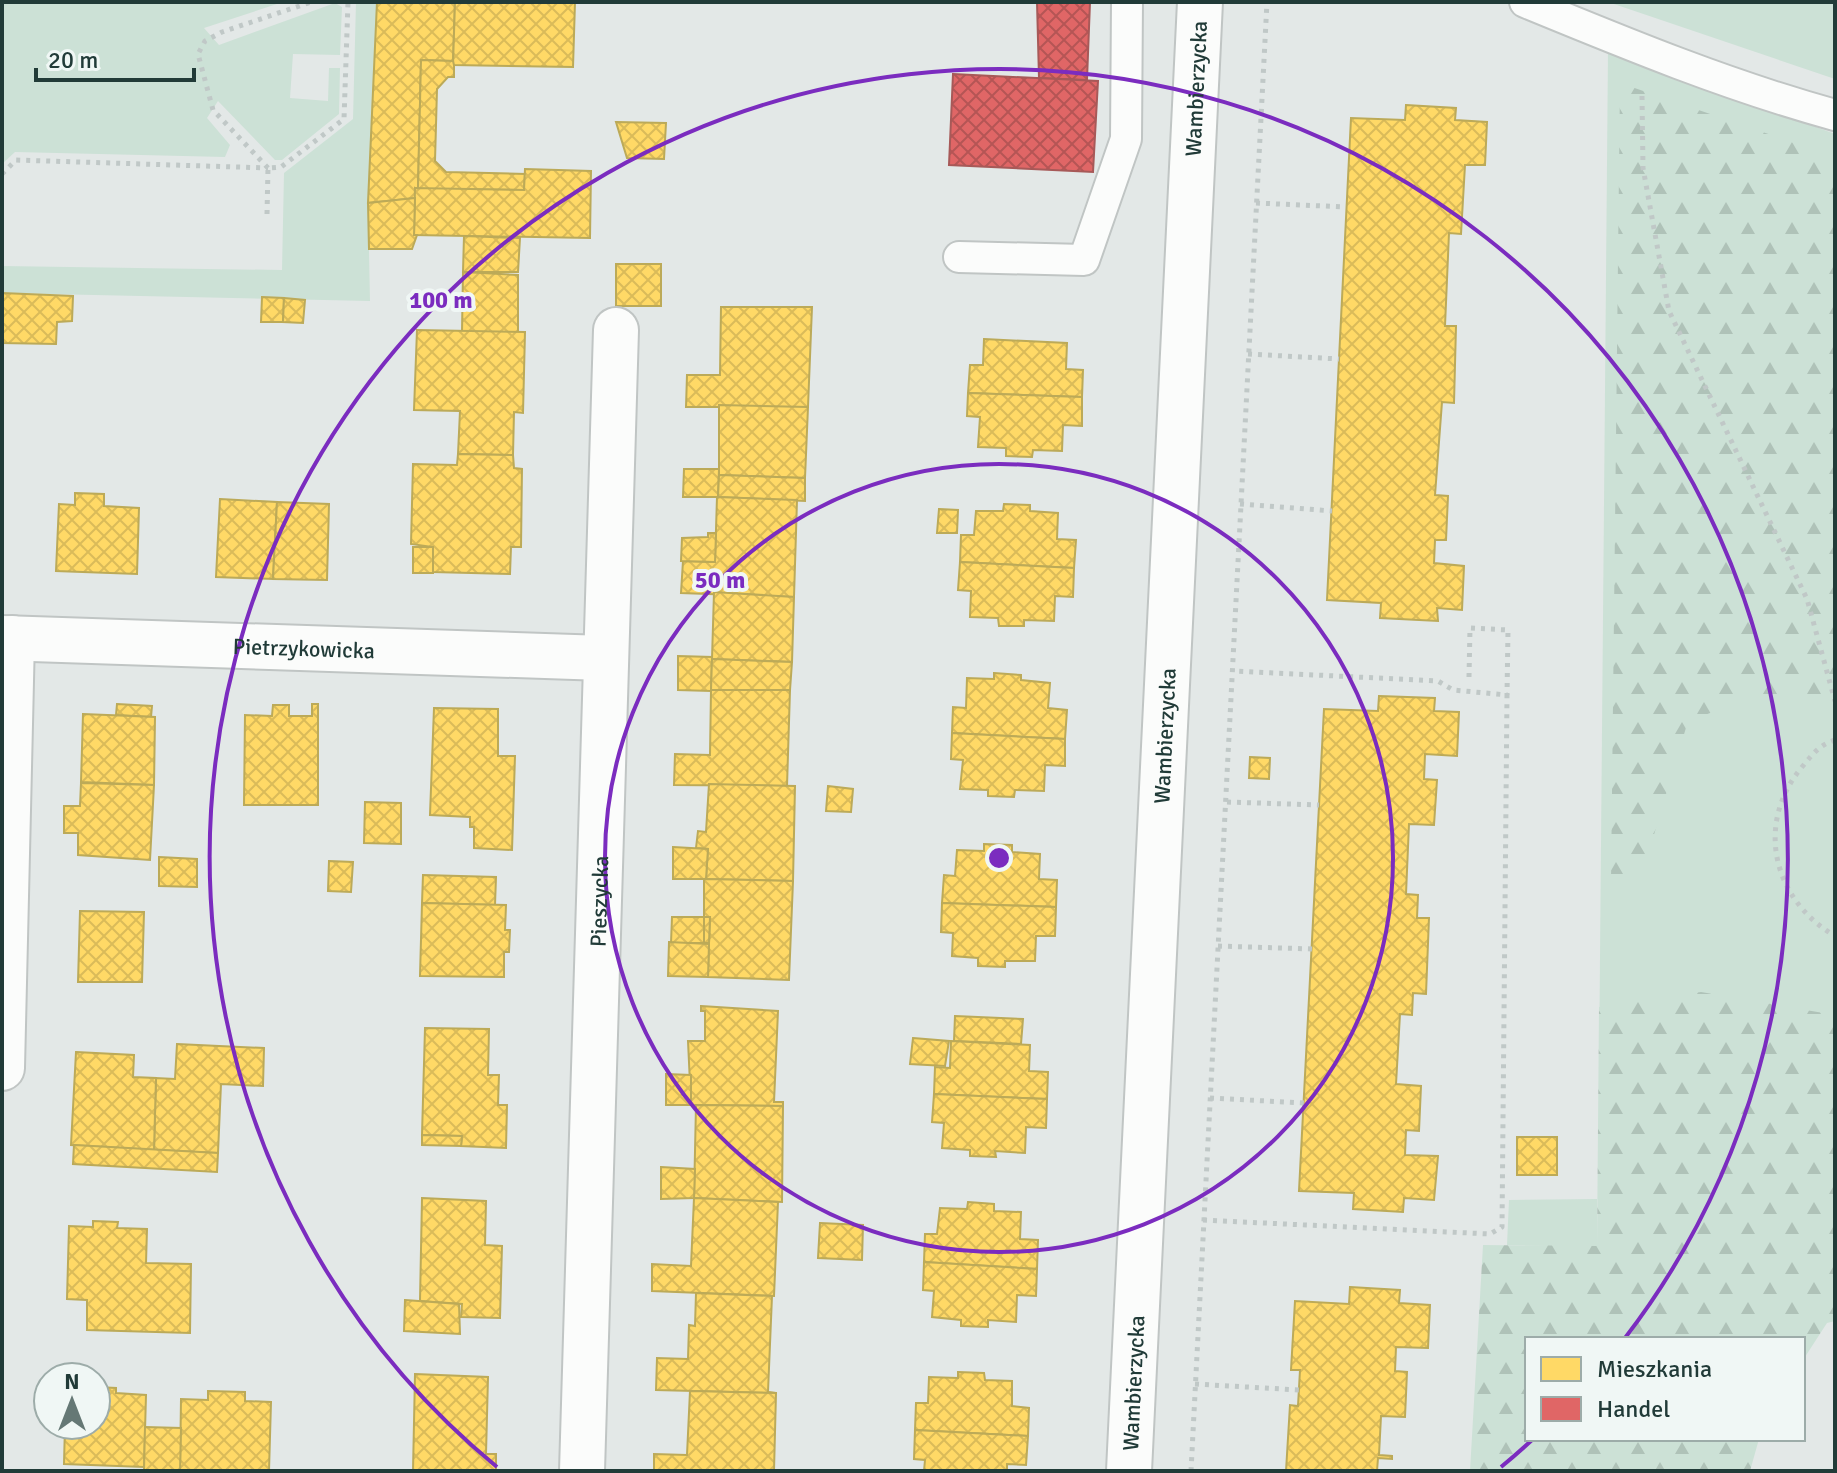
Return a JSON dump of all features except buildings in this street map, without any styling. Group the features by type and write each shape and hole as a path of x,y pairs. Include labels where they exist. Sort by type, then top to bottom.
{"street":[{"name":"Wambierzycka","path":"1129,1471 1200,2"},
{"name":"Pieszycka","path":"582,1471 616,330"},
{"name":"Pietrzykowicka","path":"7,638 604,658"},
{"path":"2,1068 7,638"}],"lane":[{"path":"959,257 1084,260 1126,139 1127,2"},
{"path":"1525,2 1647,53 1772,98 1835,115"}],"path":[{"path":"267,214 268,168 213,110 198,54 205,41 222,32 311,2"},
{"path":"2,174 16,160 281,167 344,119 348,2"},
{"path":"1191,1471 1267,2"},
{"path":"1647,53 1642,97 1643,168 1669,311 1807,599 1835,701"},
{"path":"1256,203 1346,207"},
{"path":"1248,354 1339,359"},
{"path":"1240,504 1332,511"},
{"path":"1203,1220 1490,1234 1502,1227 1508,630 1470,628 1469,677"},
{"path":"1234,671 1438,681 1453,690 1507,695"},
{"path":"1835,740 1822,744 1787,785 1774,820 1776,856 1786,886 1813,923 1835,936"},
{"path":"1227,802 1319,805"},
{"path":"1218,946 1312,949"},
{"path":"1210,1098 1304,1103"},
{"path":"1195,1384 1299,1390"}],"green space":[{"path":"2,2 283,2 204,28 219,45 335,3 342,7 340,55 293,54 290,98 328,101 329,68 340,68 339,114 282,160 275,160 218,101 207,118 230,145 225,157 15,152 2,164"},
{"path":"356,2 377,2 368,203 370,301 2,293 2,266 282,270 284,173 353,119"},
{"path":"1608,2 1835,2 1835,79"},
{"path":"1608,50 1835,134 1835,1070 1599,1071"},
{"path":"1620,83 1835,157 1835,697 1746,700 1688,721 1644,868 1611,881"},
{"path":"1701,992 1835,1015 1835,1321 1827,1323 1805,1357 1805,1337 1525,1337 1525,1441 1758,1441 1750,1471 1470,1471 1483,1245 1597,1246 1599,1007"},
{"path":"1597,1199 1597,1247 1507,1245 1509,1200"}]}
